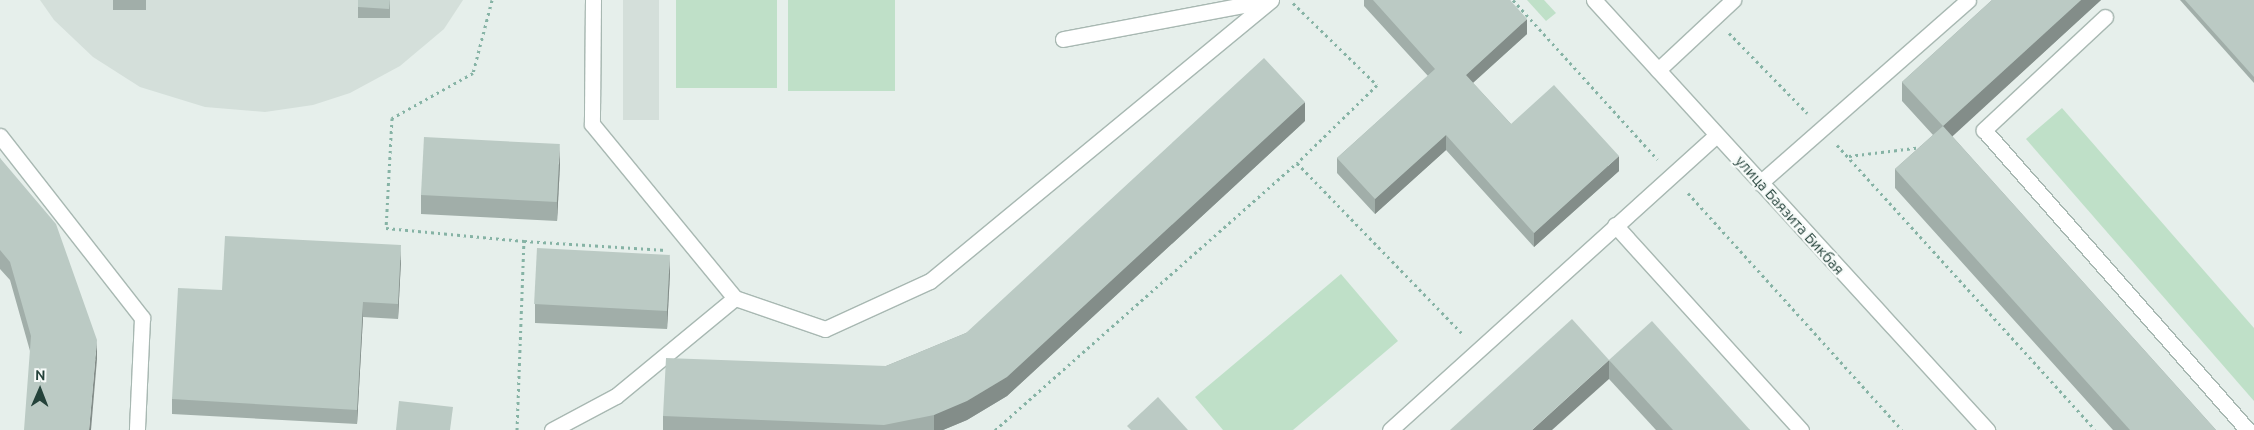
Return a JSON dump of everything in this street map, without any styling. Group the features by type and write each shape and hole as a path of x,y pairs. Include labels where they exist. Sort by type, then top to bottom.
{"main road":[{"path":"593,0 592,124 735,298 825,329 930,281 1270,0"},
{"path":"1064,39 1270,0"},
{"name":"улица Баязита Бикбая","path":"1594,0 1987,430"},
{"path":"1658,70 1733,0"},
{"path":"1760,183 1968,0"},
{"path":"2105,17 1984,130 2248,430"},
{"path":"1390,430 1717,135"},
{"path":"0,136 142,318 137,430"},
{"path":"1615,225 1801,430"},
{"path":"552,430 616,396 735,298"}],"path":[{"path":"492,0 473,73 392,118 386,228 524,241 697,252"},
{"path":"995,430 1297,162 1377,85 1290,0"},
{"path":"1513,0 1902,430"},
{"path":"1714,18 1823,128 2095,430"},
{"path":"1848,156 1924,147"},
{"path":"1297,162 1478,350"},
{"path":"517,430 524,241"}],"shaded area":[{"path":"40,0 463,0 444,29 400,66 350,93 313,105 265,112 205,107 140,87 93,57 54,20"},
{"path":"623,0 659,0 659,120 623,120"}],"green space":[{"path":"676,0 777,0 777,88 676,88"},
{"path":"788,0 895,0 895,91 788,91"},
{"path":"1527,0 1544,0 1556,13 1546,21"},
{"path":"2062,108 2254,328 2254,401 2026,139"},
{"path":"1341,274 1398,341 1293,430 1223,430 1195,397"}],"building":[{"path":"358,0 390,0 389,9 358,7"},
{"path":"1373,0 1510,0 1527,19 1466,75 1511,124 1554,85 1619,156 1534,233 1446,135 1375,199 1337,158 1435,69"},
{"path":"1992,0 2081,0 1943,126 1902,82"},
{"path":"2185,0 2254,0 2254,77"},
{"path":"1264,58 1305,102 1007,377 967,401 934,415 884,425 663,416 666,358 886,366 966,333"},
{"path":"1943,126 2216,430 2130,430 1895,169"},
{"path":"424,137 560,144 557,202 421,195"},
{"path":"0,158 56,224 97,340 89,430 24,430 31,336 10,262 0,250"},
{"path":"225,236 401,245 398,304 363,302 357,410 172,399 178,288 222,290"},
{"path":"537,248 670,255 667,311 534,304"},
{"path":"1572,319 1609,360 1532,430 1450,430"},
{"path":"1652,321 1750,430 1673,430 1609,360"},
{"path":"1158,397 1188,430 1131,430 1127,426"},
{"path":"399,401 453,407 450,430 396,430"}]}
